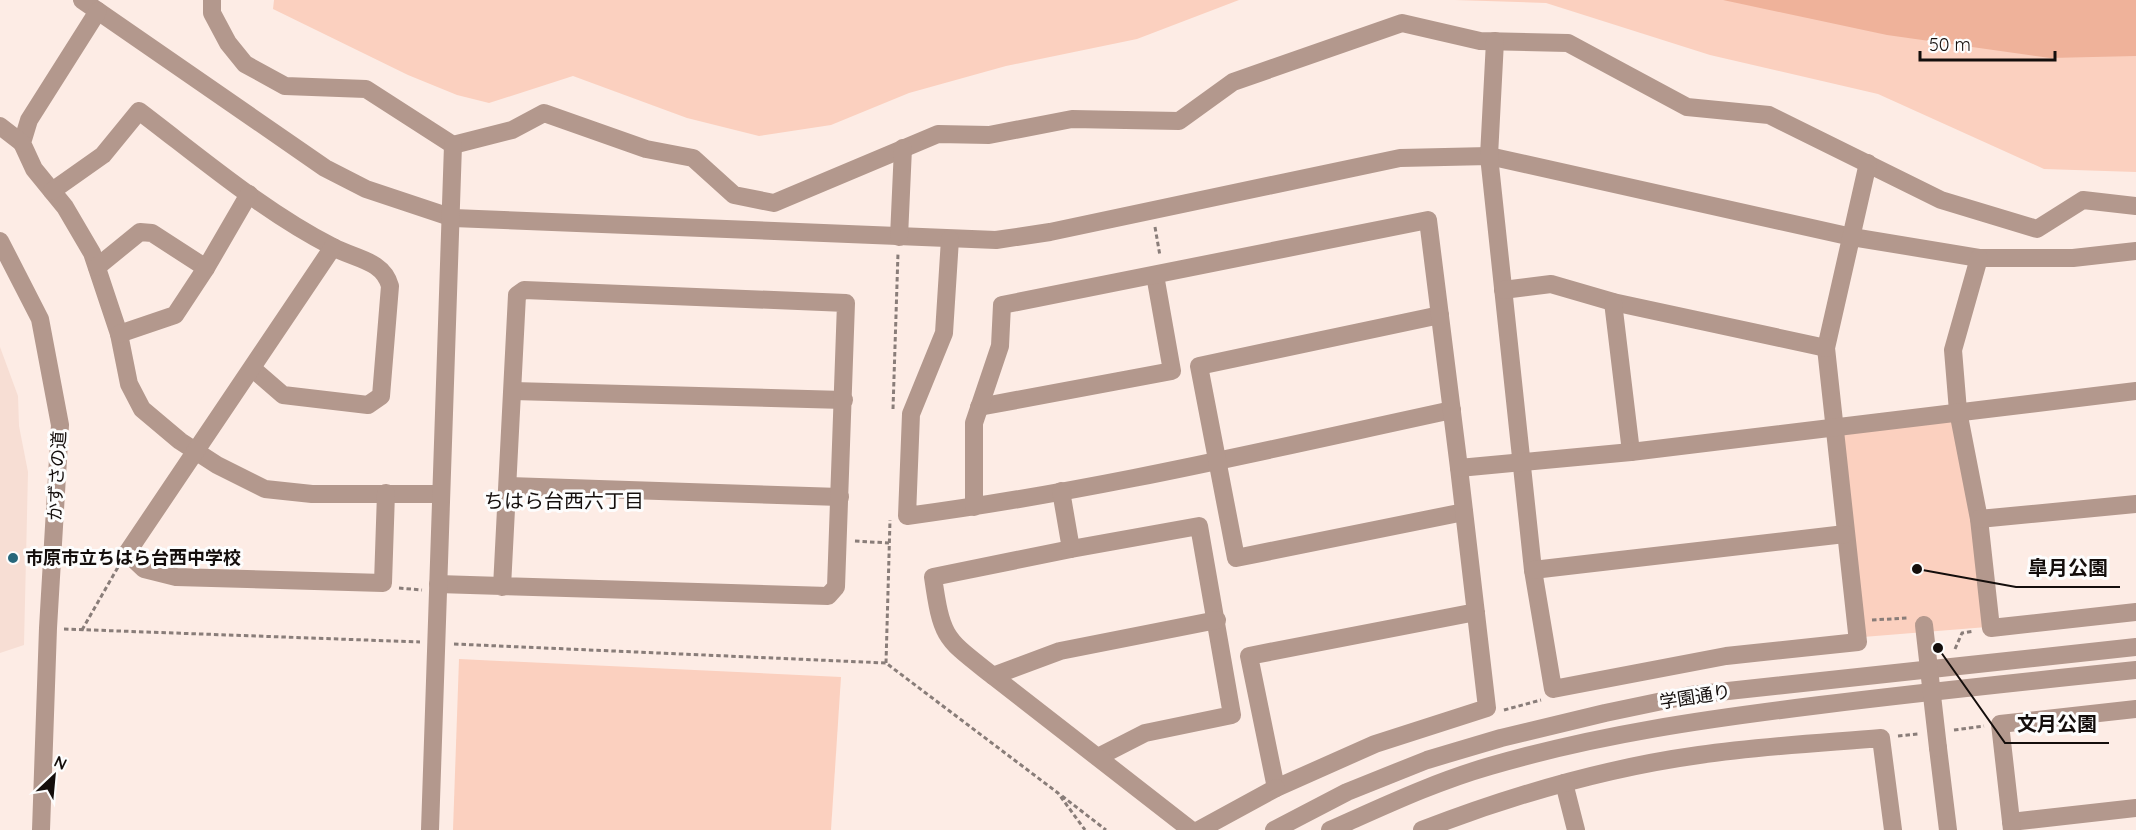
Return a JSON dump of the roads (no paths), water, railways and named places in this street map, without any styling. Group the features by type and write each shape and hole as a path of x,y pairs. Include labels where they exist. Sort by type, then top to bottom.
{"street":[{"path":"82,0 325,168 366,189 453,218 996,240 1050,232 1400,158 1489,156 1852,237 1978,258 2073,258 2136,251"},
{"path":"212,0 212,13 228,43 244,64 285,86 366,89 453,146 512,130 544,112 646,149 693,158 734,195 774,203 938,134 989,135 1072,119 1179,121 1233,82 1402,23 1480,40 1568,43 1687,107 1769,115 1941,200 2037,229 2083,200 2136,206"},
{"path":"22,143 29,120 98,11"},
{"path":"1495,41 1489,156 1533,570 1553,689 1726,656 1858,642 1826,348 1868,163"},
{"path":"52,191 103,154 139,111 249,194 333,247 387,274 390,286 381,396 368,405 284,395 253,369"},
{"path":"0,126 22,143 34,169 65,207 92,253 119,334 129,384 142,409 194,451 265,489 312,494 441,494"},
{"path":"430,830 453,218 453,146"},
{"path":"898,237 903,148"},
{"path":"119,334 174,315 206,268 249,194"},
{"path":"974,507 974,423 1000,346 1002,305 1428,220 1488,708 1375,744 1276,788 1199,830"},
{"path":"97,267 140,232 152,232 206,268"},
{"path":"950,238 944,333 911,414 907,516 974,507 1219,461 1452,410"},
{"name":"かずさの道","path":"0,241 40,319 60,425 48,628 41,830"},
{"path":"333,247 127,553 144,569 176,577 383,583 386,493"},
{"path":"1978,258 1953,350 1958,411 1979,519 1991,628 2136,612"},
{"path":"979,407 1172,371 1155,275"},
{"path":"1503,290 1551,284 1613,302 1826,348"},
{"path":"438,587 828,596 836,587 846,303 524,290 517,295 502,587"},
{"path":"1613,302 1631,452"},
{"path":"1440,315 1199,366 1236,558 1464,512"},
{"path":"513,391 844,400"},
{"path":"1459,468 1631,452 2136,391"},
{"path":"508,486 840,497"},
{"path":"1060,491 1071,549"},
{"path":"1979,519 2136,504"},
{"path":"1098,757 1145,733 1232,715 1199,526 933,577 939,622 951,642 1191,830"},
{"path":"1533,570 1845,534"},
{"path":"1276,788 1249,656 1476,612"},
{"path":"993,676 1060,651 1217,620"},
{"path":"1924,625 1947,830"},
{"name":"学園通り","path":"1274,830 1347,792 1427,760 1501,738 1605,712 1691,695 2136,647"},
{"name":"学園通り","path":"1330,830 1423,789 1478,770 1611,735 1678,723 1932,691 2136,670"},
{"path":"2136,709 2000,724 2012,826 2136,808"},
{"path":"1422,830 1564,783 1697,755 1881,738 1893,830"},
{"path":"1564,783 1576,830"}],"place":[{"name":"市原市立ちはら台西中学校","path":"13,558"},
{"name":"皐月公園","path":"1917,569"},
{"name":"文月公園","path":"1938,648"}],"district":[{"name":"ちはら台西六丁目","path":"564,501"}]}
